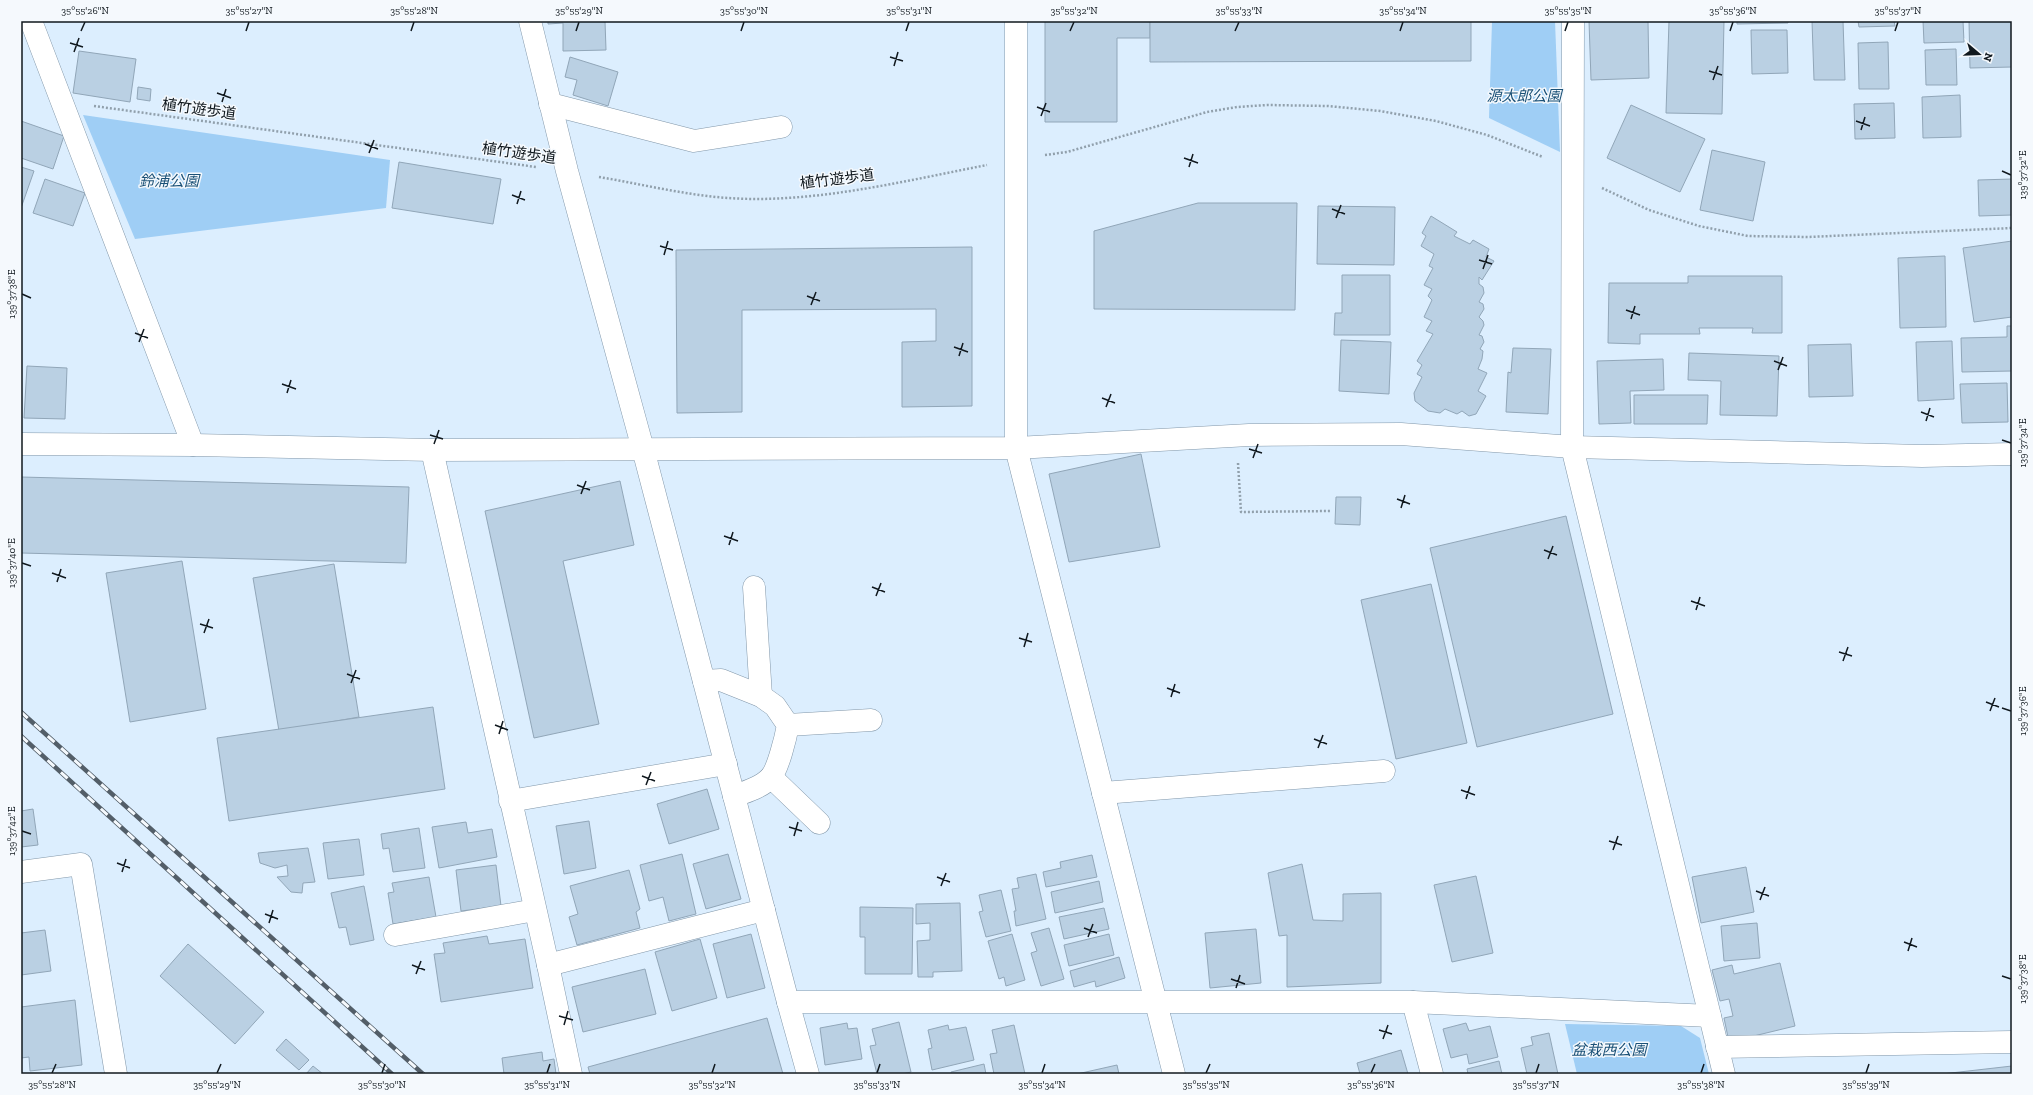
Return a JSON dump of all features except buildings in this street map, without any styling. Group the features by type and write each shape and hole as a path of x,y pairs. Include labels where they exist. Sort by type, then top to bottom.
{"street":[{"path":"31,21 193,445"},
{"path":"530,21 567,171 643,449 808,1074"},
{"path":"1016,21 1016,448 1174,1074"},
{"path":"1573,21 1572,447 1724,1074"},
{"path":"550,104 694,141 781,127"},
{"path":"21,444 193,445 432,450 1016,448 1249,435 1385,434 1572,447 1922,456 2012,454"},
{"path":"432,450 510,801 536,910 571,1074"},
{"path":"754,587 761,696"},
{"path":"704,680 722,680 761,696 775,706 788,725 786,742 771,777 751,790 734,796"},
{"path":"788,725 872,720"},
{"path":"510,801 726,764"},
{"path":"1103,793 1384,770"},
{"path":"771,777 819,824"},
{"path":"21,872 81,864 116,1074"},
{"path":"395,935 536,910"},
{"path":"548,965 764,910"},
{"path":"788,1002 1413,1002 1710,1016"},
{"path":"1413,1002 1432,1074"},
{"path":"1717,1048 2012,1042"}],"path":[{"name":"植竹遊歩道","path":"62,101 567,171 728,198 821,194 865,188 1015,160 1067,152 1207,112 1237,107 1268,105 1328,106 1380,111 1436,121 1487,135 1539,155 1572,174 1649,210 1699,226 1748,236 1808,237 2012,228"},
{"path":"1237,455 1241,512 1330,511"}],"green space":[{"name":"源太郎公園","path":"1492,21 1555,21 1560,152 1489,118"},
{"name":"鈴浦公園","path":"83,115 390,160 386,208 135,239"},
{"name":"盆栽西公園","path":"1565,1024 1681,1026 1700,1038 1709,1074 1577,1074"}],"railway":[{"path":"21,712 423,1074"},
{"path":"21,736 392,1074"}]}
